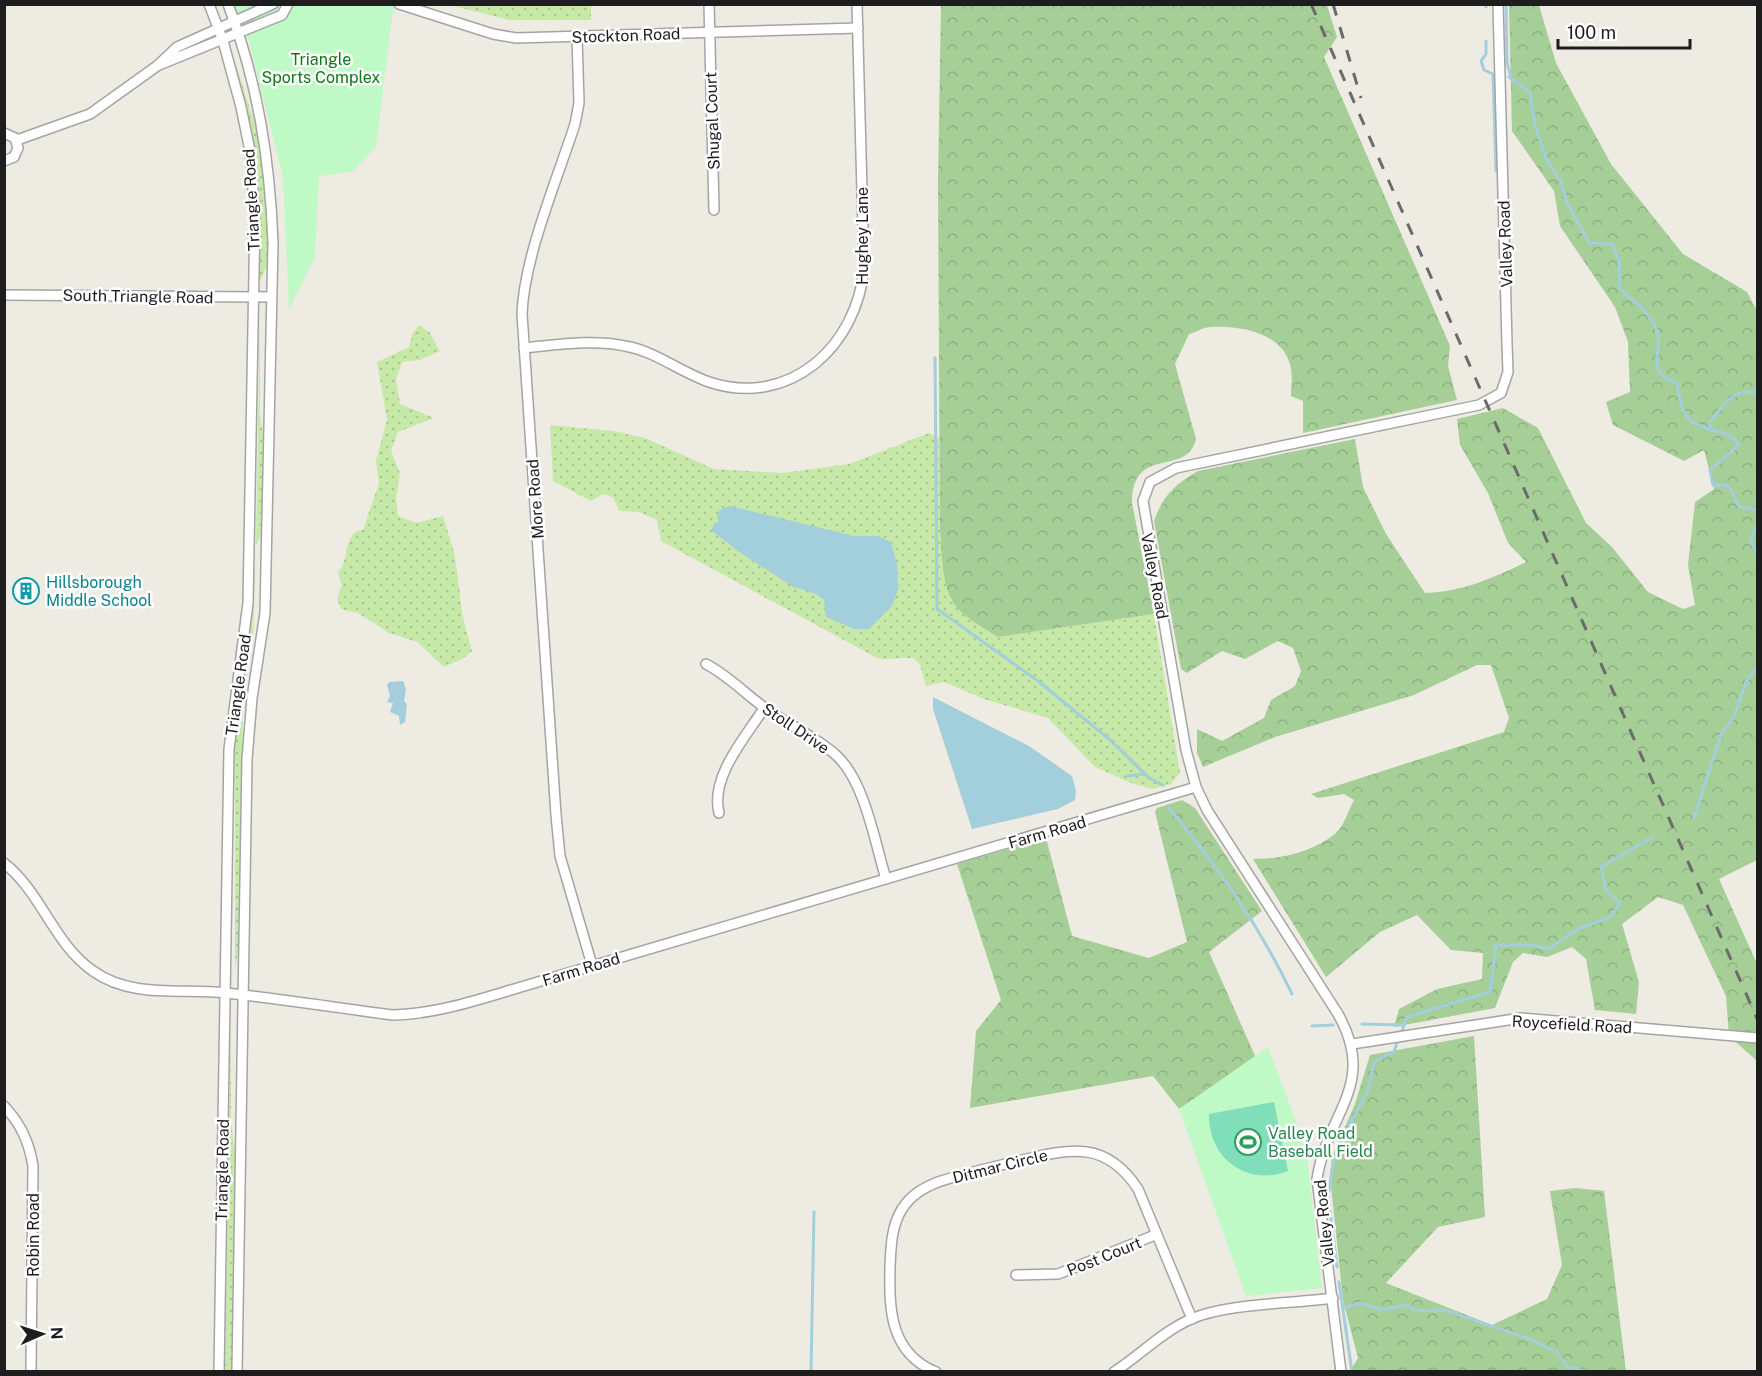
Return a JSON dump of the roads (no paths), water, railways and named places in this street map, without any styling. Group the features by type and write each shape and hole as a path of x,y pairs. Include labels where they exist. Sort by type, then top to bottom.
{"street":[{"name":"Triangle Road","path":"209,4 223,41 242,107 250,151 255,216 248,603 229,749 219,1371"},
{"name":"Triangle Road","path":"228,4 256,91 267,151 271,187 272,297 266,602 248,728 237,1371"},
{"path":"4,133 17,140 90,114 157,66 177,47 273,4"},
{"path":"157,66 282,15 288,4"},
{"name":"Stockton Road","path":"399,4 493,34 516,38 858,28"},
{"name":"Shugal Court","path":"709,4 714,210"},
{"name":"Hughey Lane","path":"524,348 601,344 628,346 707,381 735,387 776,383 798,374 831,350 854,316 863,279 857,4"},
{"name":"Valley Road","path":"1341,1371 1317,1179 1324,1149 1350,1088 1355,1060 1352,1044 1338,1014 1216,825 1196,787 1186,750 1144,513 1144,494 1155,477 1176,468 1479,405 1501,393 1508,372 1508,344 1498,4"},
{"name":"More Road","path":"577,36 579,103 575,124 528,273 523,296 524,348 560,856 592,965"},
{"path":"4,161 17,153 17,140"},
{"name":"South Triangle Road","path":"4,294 272,297"},
{"name":"Stoll Drive","path":"706,664 727,675 764,708 815,739 846,766 860,792 886,879"},
{"path":"719,813 717,803 721,780 764,708"},
{"name":"Farm Road","path":"4,863 31,892 61,941 74,956 94,972 137,989 224,993 409,1014 431,1012 1196,787"},
{"name":"Roycefield Road","path":"1352,1044 1521,1018 1758,1038"},
{"name":"Robin Road","path":"4,1106 19,1123 31,1151 33,1166 32,1371"},
{"name":"Ditmar Circle","path":"936,1371 913,1358 901,1344 892,1325 891,1240 894,1227 906,1203 922,1189 957,1176 1053,1153 1075,1149 1090,1151 1106,1157 1130,1176 1138,1189 1155,1235 1192,1319"},
{"name":"Post Court","path":"1016,1275 1058,1274 1155,1235"},
{"path":"1114,1371 1164,1335 1192,1319 1220,1311 1333,1298"}],"water":[{"path":"730,506 854,536 878,536 891,542 897,564 898,590 892,606 869,629 854,629 826,617 824,600 816,594 792,586 739,552 711,530 719,521 717,517 719,510"},
{"path":"403,681 406,689 404,701 407,704 405,722 400,725 399,716 390,712 393,703 387,702 390,696 387,685 389,682"},
{"path":"933,697 1029,746 1072,776 1076,791 1075,800 1058,809 972,829 933,709"}],"waterway":[{"path":"1506,4 1507,63 1511,77"},
{"path":"1486,41 1486,54 1481,61 1484,70 1493,74 1496,171"},
{"path":"1509,77 1530,92 1535,125 1547,161 1561,181 1566,201 1589,243 1612,244 1619,260 1620,289 1653,322 1658,336 1657,366 1660,373 1677,383 1684,412 1696,424 1726,434 1739,445 1710,470 1713,485 1729,486 1739,507 1758,510"},
{"path":"935,358 937,609 1038,681 1109,739 1149,778 1163,785"},
{"path":"1712,431 1710,422 1724,405 1741,393 1755,393 1758,382"},
{"path":"1758,522 1751,541 1758,555"},
{"path":"1694,818 1721,735 1734,716 1747,680 1758,666"},
{"path":"1127,776 1145,774"},
{"path":"1169,808 1236,897 1292,994"},
{"path":"1401,1034 1407,1017 1490,992 1496,945 1533,945 1548,949 1580,928 1611,917 1620,903 1606,890 1601,867 1653,837"},
{"path":"1362,1024 1404,1025"},
{"path":"1312,1026 1333,1025"},
{"path":"1337,1267 1328,1197 1333,1164 1344,1135 1368,1091 1374,1062 1394,1052 1398,1040"},
{"path":"811,1372 814,1212"},
{"path":"1339,1282 1352,1372"},
{"path":"1343,1308 1361,1303 1381,1310 1407,1305 1415,1311 1445,1310 1529,1339 1557,1352 1566,1366 1588,1372"}],"railway":[{"path":"1311,4 1758,1021"},
{"path":"1333,4 1361,98"}],"place":[{"name":"Hillsborough Middle School","path":"26,591"},
{"name":"Valley Road Baseball Field","path":"1248,1142"}],"park label":[{"name":"Triangle Sports Complex","path":"321,68"}]}
